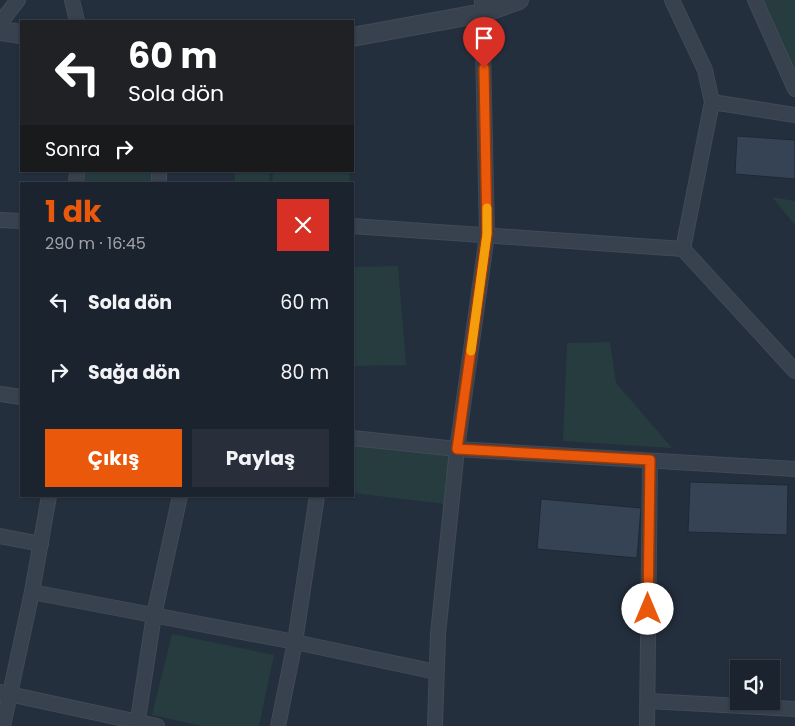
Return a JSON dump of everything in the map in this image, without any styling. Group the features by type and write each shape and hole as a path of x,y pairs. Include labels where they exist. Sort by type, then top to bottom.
{"street":[{"path":"0,23 18,0"},
{"path":"72,0 77,20"},
{"path":"354,37 483,6 518,0"},
{"path":"672,0 705,70 712,102 683,250"},
{"path":"755,0 795,89"},
{"path":"435,726 438,634 457,449 487,234 483,6"},
{"path":"0,31 20,34"},
{"path":"712,102 795,115"},
{"path":"0,220 20,221"},
{"path":"354,226 487,234 683,250 795,372"},
{"path":"0,394 20,397"},
{"path":"354,438 457,449 795,469"},
{"path":"647,726 650,460"},
{"path":"4,726 6,694 32,592 48,497"},
{"path":"138,724 154,615 180,497"},
{"path":"278,726 295,642 317,497"},
{"path":"0,536 41,544"},
{"path":"32,592 295,642 436,672"},
{"path":"6,694 138,724 157,726"},
{"path":"648,701 795,708"}],"green space":[{"path":"759,0 795,0 795,77"},
{"path":"81,172 153,172 152,182 81,182"},
{"path":"235,172 270,172 269,182 235,182"},
{"path":"273,172 350,172 349,182 272,182"},
{"path":"772,197 795,201 795,225"},
{"path":"398,266 406,365 354,366 354,267"},
{"path":"610,342 616,383 672,448 563,441 567,343"},
{"path":"354,443 452,452 446,504 354,493"},
{"path":"172,634 274,655 259,726 202,726 152,715"}],"building":[{"path":"737,136 795,140 795,179 735,174"},
{"path":"690,482 788,485 787,535 688,532"},
{"path":"541,499 641,508 637,558 537,549"}],"slow traffic":[{"path":"471,351 487,234 487,208"}],"route":[{"path":"484,68 487,234 457,449 650,460 648,609"}]}
